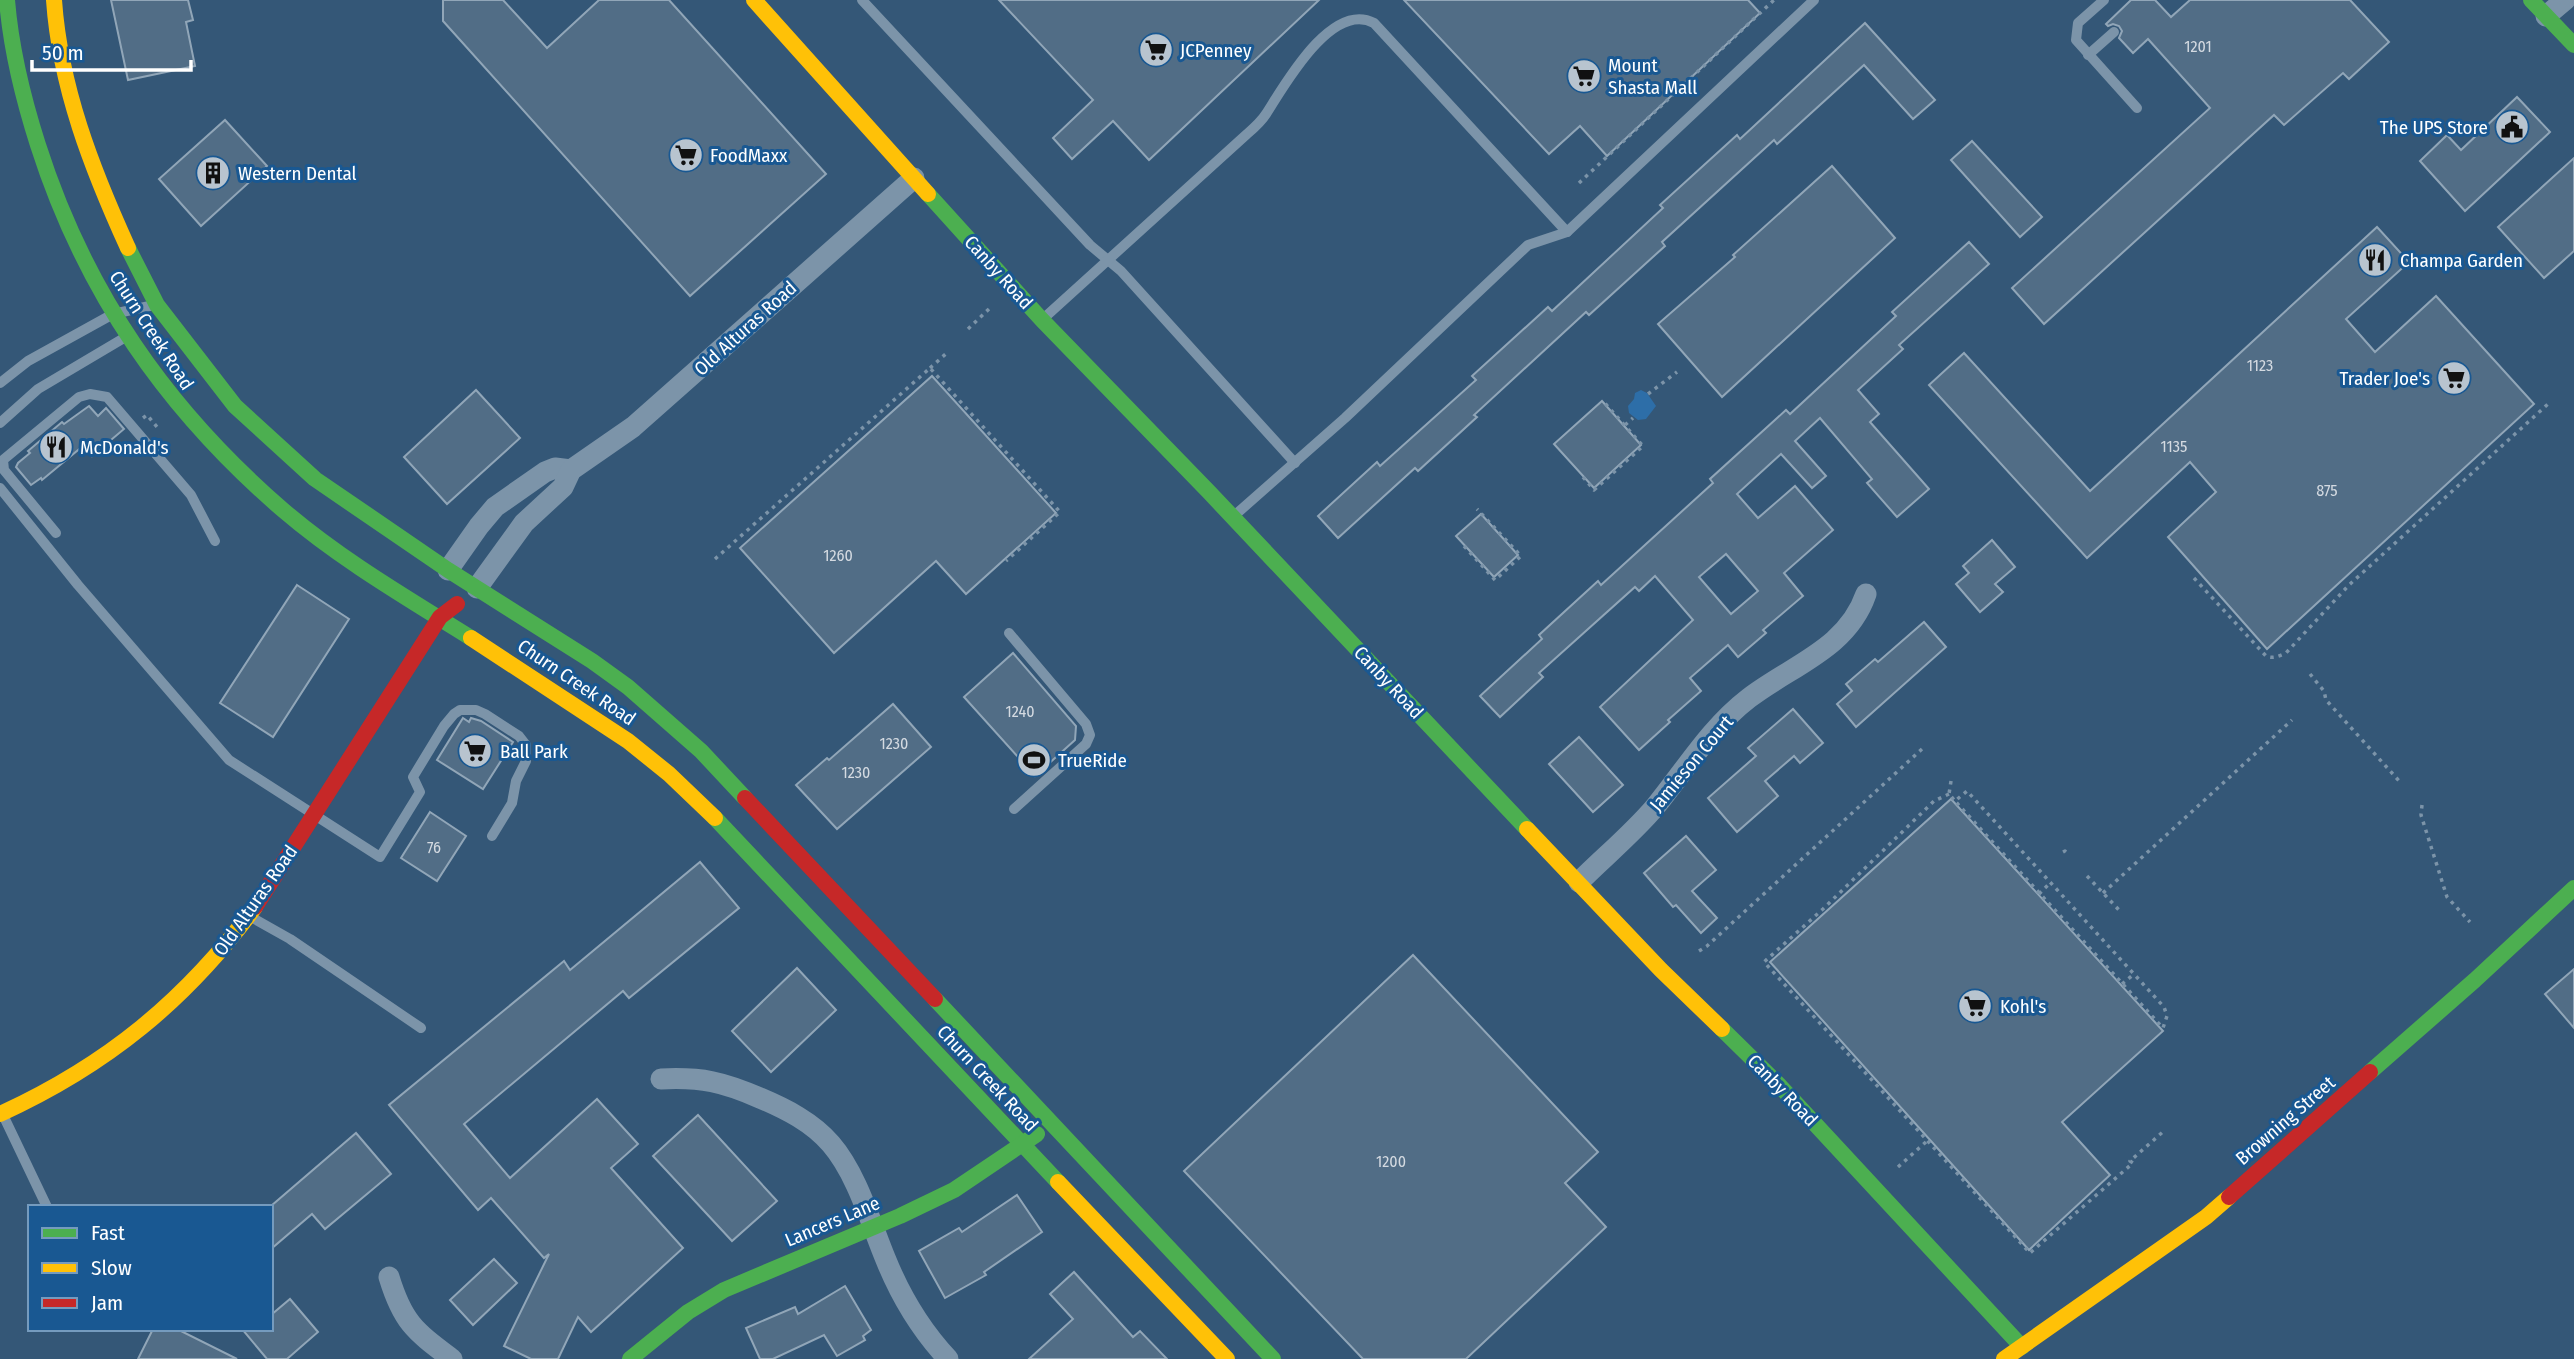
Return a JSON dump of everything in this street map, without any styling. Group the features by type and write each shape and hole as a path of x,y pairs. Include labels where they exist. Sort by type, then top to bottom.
{"main road":[{"name":"Churn Creek Road","path":"7,0 12,47 42,162 72,236 113,314 189,421 269,498 338,552 611,728 667,772 728,832 1227,1359"},
{"name":"Churn Creek Road","path":"54,0 57,41 70,95 97,181 157,305 235,406 315,479 448,570 601,667 701,751 1273,1359"},
{"path":"57,41 70,0"},
{"name":"Canby Road","path":"754,0 1042,320 1233,517 1661,970 1778,1084 2019,1355"},
{"path":"2532,0 2574,46"},
{"path":"0,24 12,47"},
{"name":"Old Alturas Road","path":"440,617 448,570"},
{"name":"Old Alturas Road","path":"1,1112 75,1076 145,1027 200,976 248,915 440,617 477,588"},
{"name":"Browning Street","path":"2019,1355 2206,1217 2475,980 2574,888"},
{"name":"Lancers Lane","path":"630,1359 688,1312 724,1290 954,1191 1052,1123"}],"street":[{"path":"2546,16 2565,0"},
{"name":"Old Alturas Road","path":"477,588 524,523 564,487 571,470 633,427 914,177"},
{"name":"Old Alturas Road","path":"448,570 478,526 495,507 545,472 555,468 571,470"},
{"name":"Jamieson Court","path":"1579,883 1654,808 1715,729 1750,697 1831,645 1855,620 1866,594"},
{"path":"661,1079 698,1078 738,1088 790,1111 830,1142 842,1160 908,1306 926,1335 948,1359"},
{"path":"389,1278 396,1301 408,1323 452,1359"}],"lane":[{"path":"862,0 1090,245 1108,259 1295,463"},
{"path":"1233,517 1295,463 1528,245 1567,232 1814,0"},
{"path":"2104,0 2078,23 2076,40 2137,108"},
{"path":"1042,320 1170,207 1265,116 1300,56 1340,20 1356,17 1367,18 1374,23 1567,232"},
{"path":"2088,54 2114,32"},
{"path":"0,383 28,361 113,314 157,305"},
{"path":"0,423 38,389 127,336"},
{"path":"57,533 4,470 3,460 74,400 94,394 107,397 191,495 215,541"},
{"path":"0,488 78,585 223,754 242,771 380,857 420,792 413,777 454,714 467,709 476,710 515,733 523,740 527,753 516,781 512,803 492,836"},
{"path":"1009,633 1086,724 1090,735 1086,744 1014,809"},
{"path":"248,915 290,939 421,1028"},
{"path":"1,1112 46,1205"}],"path":[{"path":"1579,183 1774,0"},
{"path":"968,329 992,307"},
{"path":"715,559 949,351"},
{"path":"930,368 1060,512 1006,561"},
{"path":"1648,394 1677,372"},
{"path":"1583,477 1594,490 1643,446 1602,401"},
{"path":"2194,578 2266,656 2270,658 2286,653 2349,585 2547,404"},
{"path":"1625,425 1633,418"},
{"path":"1464,546 1495,580 1521,556 1478,509"},
{"path":"2310,674 2324,691 2326,700 2401,783"},
{"path":"2318,696 2324,691"},
{"path":"2103,893 2292,720"},
{"path":"1699,951 1922,749"},
{"path":"1951,781 1949,794 1955,802 2163,1028 2167,1016 2164,1007 1967,791 1955,802"},
{"path":"1949,794 1934,801 1764,962 2030,1253 2133,1163 2130,1161 2165,1130"},
{"path":"2422,805 2421,815 2447,897 2470,922"},
{"path":"2087,876 2119,910"},
{"path":"2039,894 2051,883"},
{"path":"2122,984 2134,974"},
{"path":"1898,1167 1927,1141"}],"shaded area":[{"path":"1641,390 1647,393 1656,406 1646,419 1638,420 1629,413 1628,406 1635,393"}],"building":[{"path":"111,0 188,0 193,20 186,22 195,66 128,80"},
{"name":"FoodMaxx","path":"443,0 503,0 547,48 599,0 669,0 826,174 690,296 443,21"},
{"name":"JCPenney","path":"999,0 1319,0 1149,160 1113,121 1072,159 1053,138 1093,100"},
{"name":"Mount Shasta Mall","path":"1404,0 1748,0 1760,13 1607,156 1580,126 1549,154"},
{"path":"2131,0 2155,0 2171,17 2190,0 2350,0 2389,42 2349,79 2343,73 2284,125 2274,115 2044,324 2012,288 2210,108 2148,39 2133,53 2119,38 2122,31 2119,26 2106,24"},
{"path":"1865,23 1935,100 1913,119 1864,65 1777,144 1774,140 1662,242 1665,246 1589,315 1586,312 1474,415 1477,417 1418,471 1415,468 1338,538 1318,516 1377,462 1380,466 1476,380 1472,376 1548,307 1552,311 1663,208 1660,205 1737,135 1740,139"},
{"path":"2517,97 2550,132 2465,211 2420,161 2447,135 2461,150"},
{"name":"Western Dental","path":"225,120 267,166 201,226 159,179"},
{"path":"1972,141 2042,217 2020,237 1951,160"},
{"path":"2574,158 2574,251 2544,278 2498,227"},
{"path":"1832,166 1895,238 1722,397 1658,324 1735,257 1733,255"},
{"path":"2377,227 2409,262 2346,319 2375,352 2436,296 2534,404 2267,649 2168,537 2216,492 2190,462 2087,558 1929,385 1964,353 2090,491"},
{"path":"1969,242 1989,264 1899,345 1903,349 1858,390 1879,414 1870,422 1929,489 1897,517 1867,483 1872,479 1820,418 1795,441 1826,476 1812,488 1781,454 1737,494 1758,518 1795,486 1833,530 1784,573 1803,596 1763,630 1766,633 1738,657 1728,645 1690,678 1701,691 1639,750 1600,707 1693,620 1655,576 1639,591 1635,587 1539,673 1543,677 1500,717 1480,696 1542,639 1539,635 1598,581 1601,585 1713,483 1710,479 1786,410 1790,414 1896,316 1892,312","holes":["1726,554 1758,591 1731,614 1699,577"]},
{"path":"932,376 1056,513 966,594 936,561 834,653 740,548"},
{"path":"476,390 520,438 447,504 404,457"},
{"path":"1602,401 1641,445 1594,488 1554,444"},
{"name":"McDonald's","path":"89,406 98,416 106,408 124,429 92,456 83,446 42,480 41,478 31,485 16,467 18,463 62,422 64,424"},
{"path":"1481,514 1518,555 1494,577 1456,536"},
{"path":"1992,540 2015,567 1995,584 2003,592 1980,612 1956,584 1969,573 1963,566"},
{"path":"297,585 349,619 273,737 220,703"},
{"path":"1924,622 1946,647 1856,727 1837,704 1852,691 1846,684 1875,659 1878,662"},
{"path":"1013,653 1076,726 1075,740 1035,776 964,697"},
{"path":"893,704 931,747 837,829 796,785"},
{"path":"1793,709 1823,743 1800,763 1794,756 1765,781 1778,796 1737,832 1708,798 1756,756 1748,748"},
{"name":"Ball Park","path":"463,718 469,722 471,718 481,721 513,742 483,789 437,760"},
{"path":"1579,737 1623,785 1593,812 1549,764"},
{"name":"Kohl's","path":"1951,799 2163,1031 2062,1122 2110,1175 2029,1250 1770,962"},
{"path":"430,812 466,836 437,881 401,858"},
{"path":"1686,836 1716,870 1692,891 1717,918 1701,933 1676,905 1673,907 1644,873"},
{"path":"700,862 739,908 629,998 623,991 464,1124 510,1178 597,1099 638,1144 611,1168 683,1248 591,1332 578,1317 558,1359 531,1359 504,1346 549,1254 544,1258 491,1198 478,1210 389,1105 564,961 570,970"},
{"path":"1413,955 1598,1152 1565,1183 1606,1227 1466,1359 1363,1359 1184,1171"},
{"path":"797,968 836,1010 771,1072 732,1031"},
{"path":"2574,969 2574,1028 2545,994"},
{"path":"698,1115 777,1201 732,1241 653,1156"},
{"path":"356,1133 391,1174 325,1229 312,1214 273,1247 272,1205"},
{"path":"1017,1195 1042,1232 984,1272 986,1275 945,1298 919,1251 959,1228 962,1232"},
{"path":"494,1259 517,1283 473,1325 450,1300"},
{"path":"1074,1272 1133,1337 1140,1331 1167,1359 1029,1359 1073,1319 1050,1294"},
{"path":"845,1286 871,1330 863,1336 865,1340 837,1356 824,1335 773,1359 760,1359 746,1328 795,1307 798,1314"},
{"path":"290,1299 318,1332 287,1359 267,1359 244,1331 273,1331 273,1313"},
{"path":"152,1331 181,1331 237,1359 138,1359"}],"traffic: fast":[{"path":"7,0 11,37 23,92 57,199 105,298 134,345 166,389 202,431 283,510 351,561 471,638"},
{"path":"2531,0 2574,45"},
{"path":"928,194 1042,320 1209,492 1527,829"},
{"path":"128,248 157,305 235,406 315,479 448,570 592,661 628,687 701,751 745,798"},
{"path":"715,818 1058,1182"},
{"path":"2370,1072 2574,888"},
{"path":"935,999 1273,1359"},
{"path":"1722,1029 1778,1084 2022,1347"},
{"path":"630,1359 688,1312 724,1290 900,1216 954,1190 1037,1134"}],"traffic: slow":[{"path":"54,0 63,64 80,127 90,158 128,248"},
{"path":"754,0 928,194"},
{"path":"471,638 628,741 669,774 715,818"},
{"path":"1527,829 1661,970 1722,1029"},
{"path":"0,1114 75,1074 141,1027 201,972 255,907"},
{"path":"1058,1182 1227,1359"},
{"path":"2004,1359 2206,1217 2229,1197"}],"traffic: jam":[{"path":"255,907 440,617 457,604"},
{"path":"745,798 935,999"},
{"path":"2229,1197 2370,1072"}],"place":[{"name":"JCPenney","path":"1156,50"},
{"name":"Mount Shasta Mall","path":"1584,76"},
{"name":"The UPS Store","path":"2512,127"},
{"name":"FoodMaxx","path":"686,155"},
{"name":"Western Dental","path":"213,173"},
{"name":"Champa Garden","path":"2375,260"},
{"name":"Trader Joe's","path":"2454,378"},
{"name":"McDonald's","path":"56,447"},
{"name":"Ball Park","path":"475,751"},
{"name":"TrueRide","path":"1034,760"},
{"name":"Kohl's","path":"1975,1006"}]}
